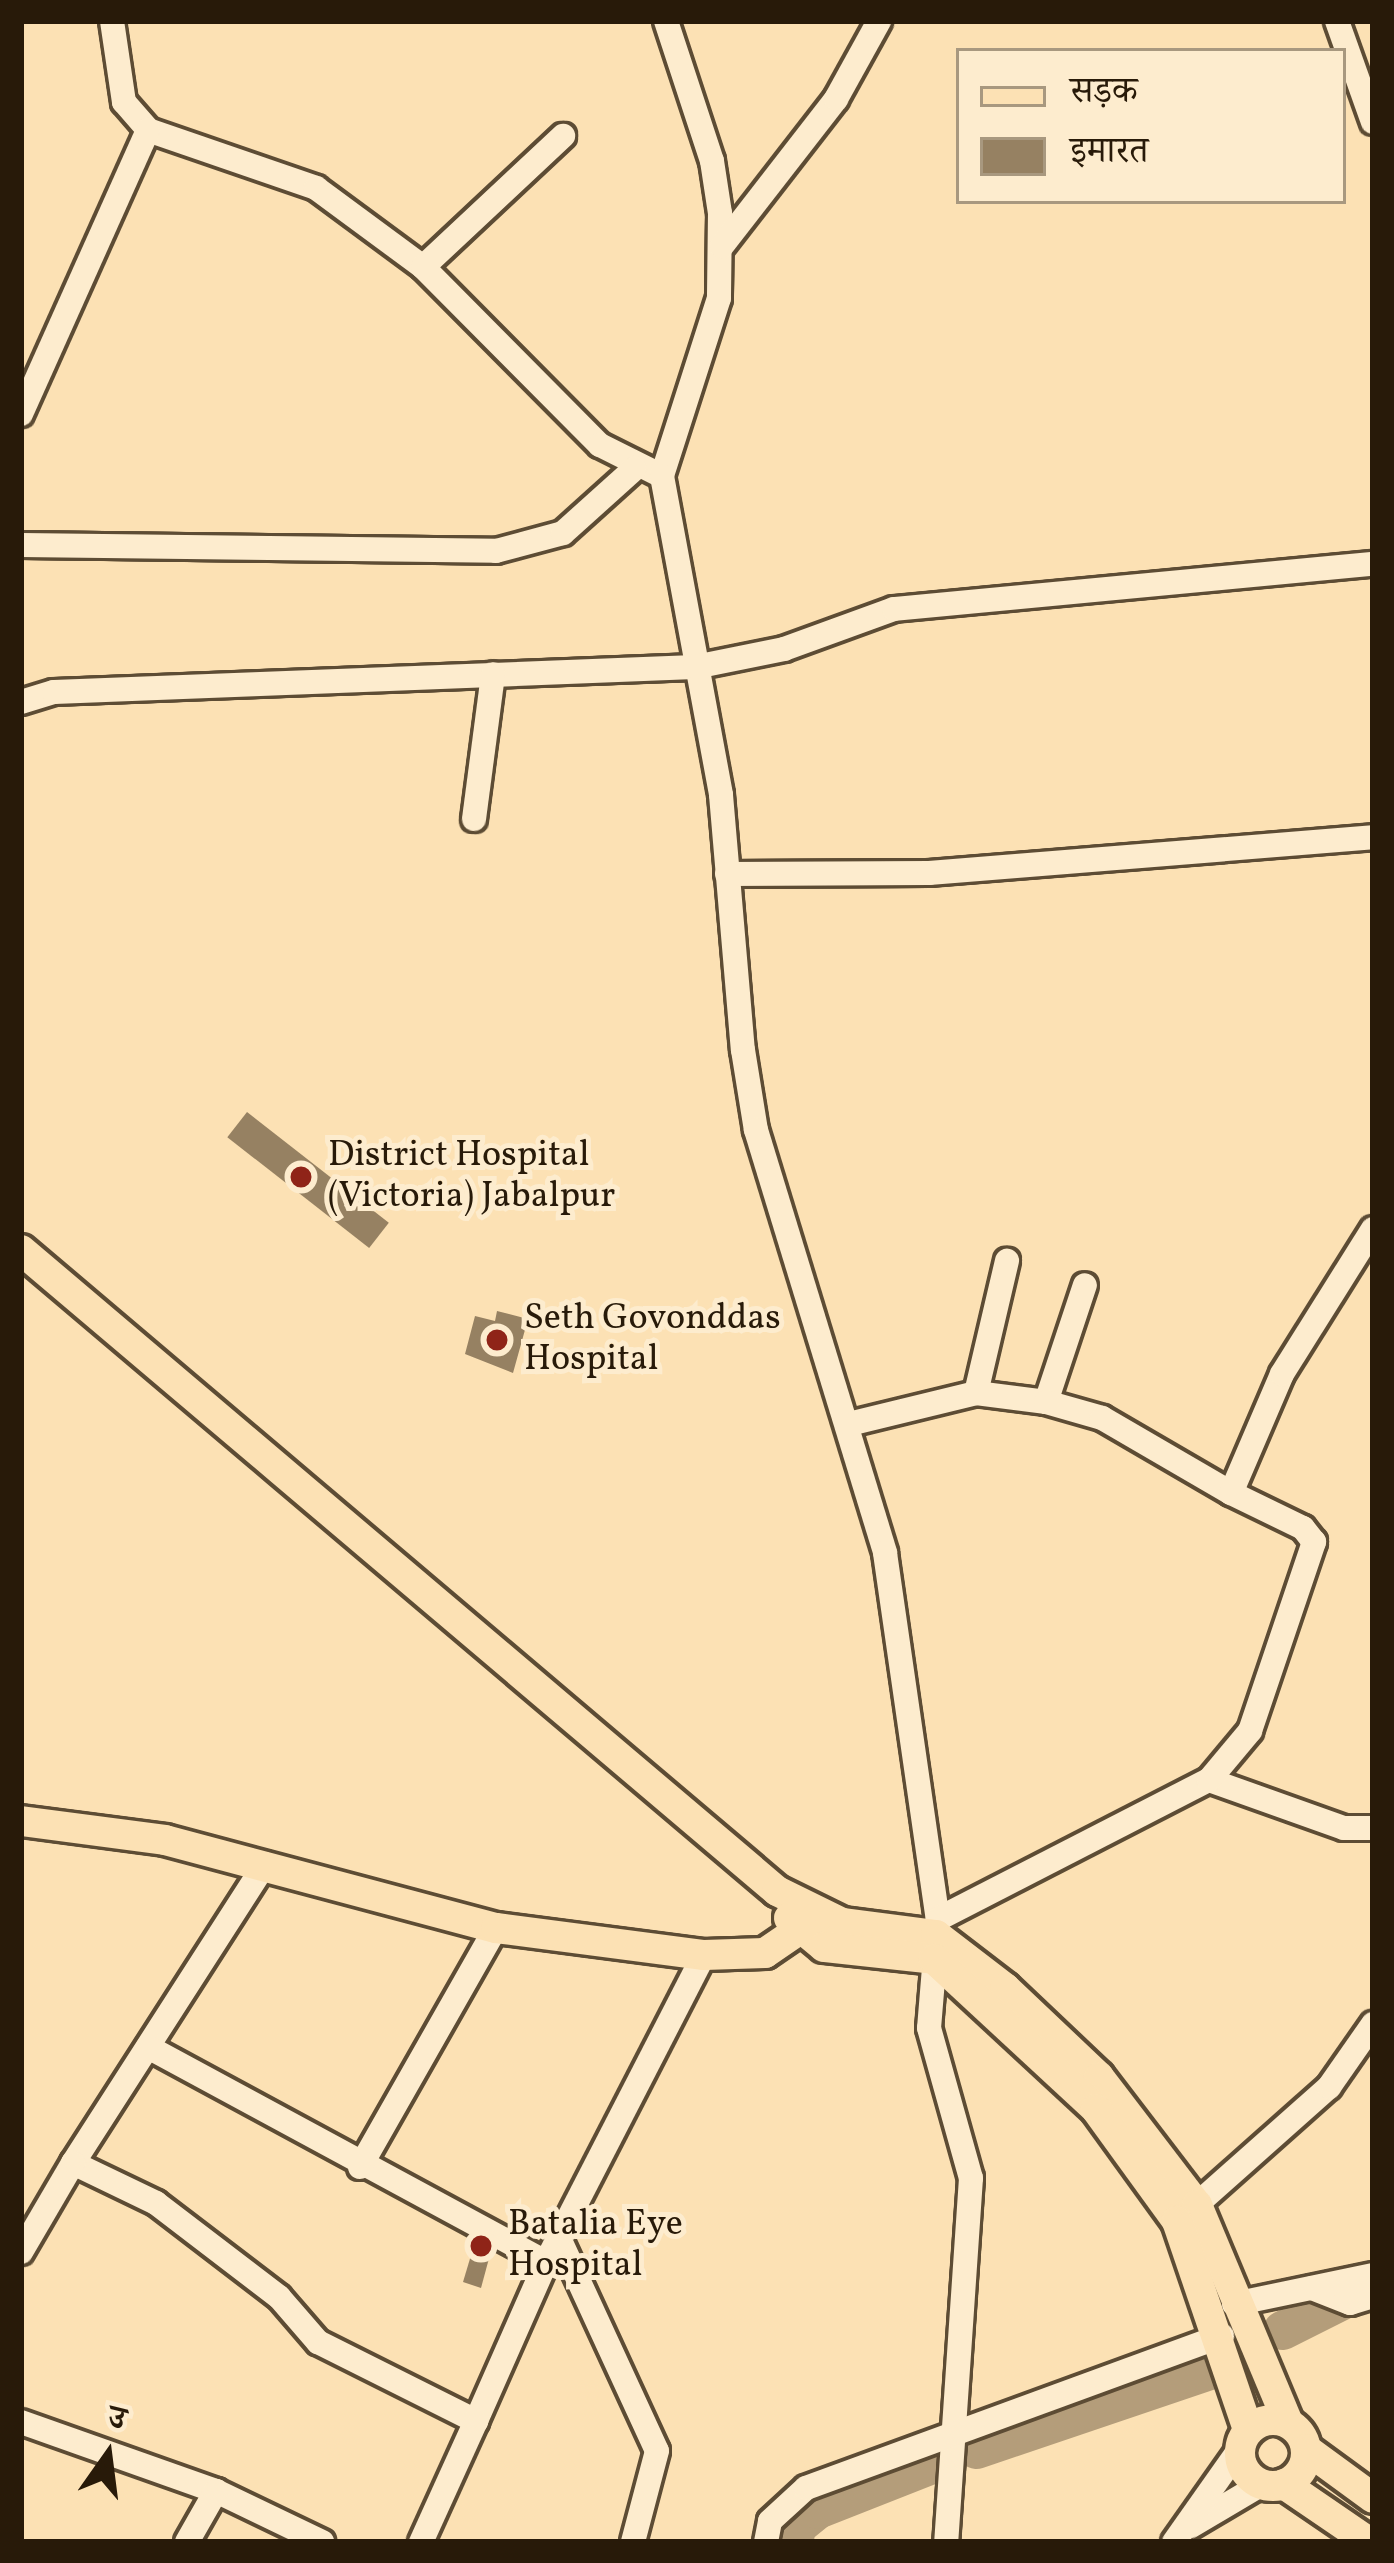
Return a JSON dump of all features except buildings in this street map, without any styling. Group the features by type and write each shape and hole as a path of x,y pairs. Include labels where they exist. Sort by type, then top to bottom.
{"main road":[{"path":"21,1250 777,1891 809,1924 849,1953 936,1938 1187,2213 1288,2423 1306,2450 1373,2498"},
{"path":"21,1822 165,1840 496,1928 704,1955 765,1953 809,1924"},
{"path":"1187,2213 1222,2336 1244,2440 1245,2471 1369,2542"},
{"path":"1244,2440 1267,2420 1288,2423"},
{"path":"1273,2484 1301,2470 1306,2450"}],"street":[{"path":"112,21 124,102 148,130 316,188 423,267 599,446 634,469 662,476"},
{"path":"666,21 712,161 722,246 719,298 662,476 727,874 756,1130 885,1553 936,1938 936,2072 971,2178 960,2426 946,2542"},
{"path":"722,246 836,99 879,21"},
{"path":"1337,21 1369,112"},
{"path":"1369,112 1373,74"},
{"path":"21,414 148,130"},
{"path":"423,267 563,136"},
{"path":"21,544 496,551 562,533 634,469"},
{"path":"21,701 54,692 695,667 784,649 894,609 1373,564"},
{"path":"473,819 493,674"},
{"path":"727,874 929,873 1373,837"},
{"path":"1231,1493 1282,1374 1373,1228"},
{"path":"976,1393 1007,1261"},
{"path":"1046,1402 1085,1285"},
{"path":"849,1424 976,1393 1046,1402 1102,1418 1231,1493 1303,1528 1313,1559 1250,1731 1209,1780 936,1938"},
{"path":"1209,1780 1344,1828 1373,1828"},
{"path":"21,2252 266,1864"},
{"path":"360,2168 496,1928"},
{"path":"421,2542 546,2262 704,1955"},
{"path":"1187,2213 1329,2087 1373,2024"},
{"path":"148,2047 360,2168 546,2262"},
{"path":"73,2163 156,2204 279,2297 319,2342 476,2422"},
{"path":"559,2238 657,2451 633,2542"},
{"path":"1234,2304 1373,2275"},
{"path":"1312,2288 1350,2303 1373,2296"},
{"path":"766,2542 770,2521 806,2488 960,2426 1222,2336"},
{"path":"21,2422 216,2491 322,2542"},
{"path":"1179,2536 1244,2440"},
{"path":"1179,2536 1273,2484"},
{"path":"188,2542 216,2491"}],"waterway":[{"path":"1282,2330 1344,2299"},
{"path":"976,2449 1210,2370"},
{"path":"794,2542 795,2527 817,2509 939,2461"}],"place":[{"name":"District Hospital (Victoria) Jabalpur","path":"301,1177"},
{"name":"Seth Govonddas Hospital","path":"497,1340"},
{"name":"Batalia Eye Hospital","path":"481,2246"}]}
